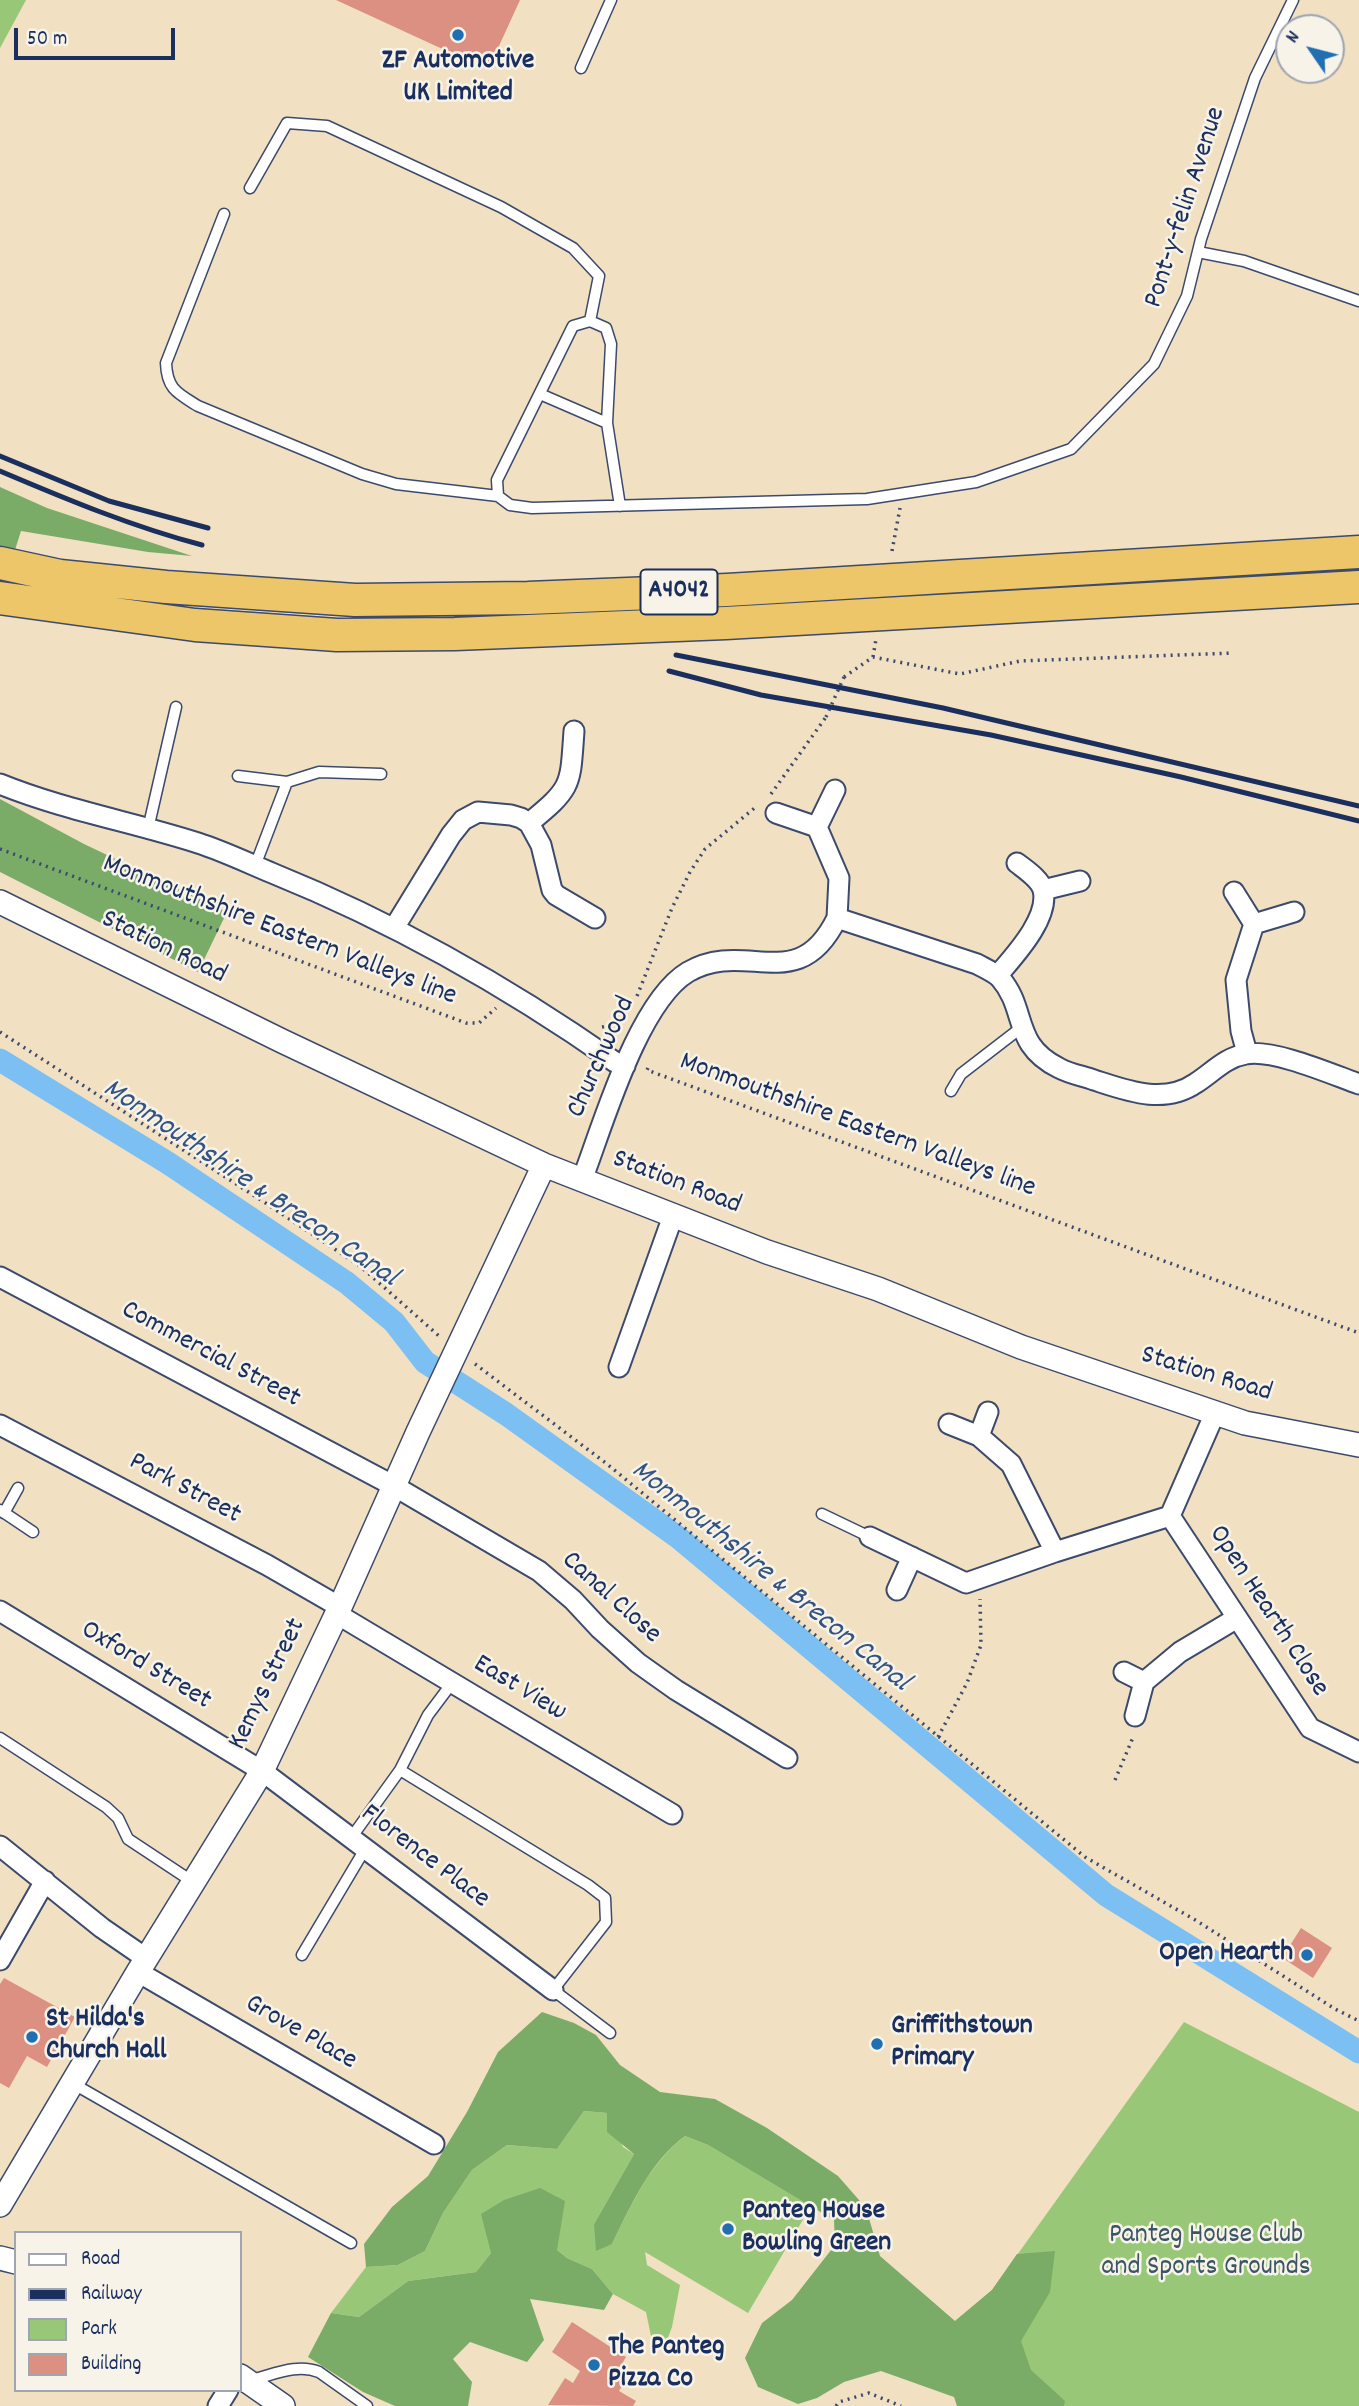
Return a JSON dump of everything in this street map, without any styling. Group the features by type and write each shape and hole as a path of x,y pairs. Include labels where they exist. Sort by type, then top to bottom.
{"highway":[{"name":"A4042","path":"0,564 60,576 153,586 368,600 528,598 727,590 1359,552"},
{"name":"A4042","path":"0,598 208,626 337,635 455,635 726,623 1359,587"}],"street":[{"path":"529,823 555,801 568,785 574,731"},
{"path":"0,784 36,798 200,843 320,892 394,928 505,991 557,1021 615,1062 625,1066"},
{"path":"817,827 835,790"},
{"path":"767,806 817,827 839,878 837,918 977,964 998,975 1011,993 1027,1041 1040,1056 1060,1069 1133,1093 1158,1096 1182,1091 1196,1084 1224,1061 1247,1053 1273,1055 1359,1084"},
{"path":"394,928 432,864 463,820 478,812 521,818 529,823 541,845 552,890 595,919"},
{"path":"998,975 1041,917 1043,890 1033,876 1017,863"},
{"path":"1043,890 1080,881"},
{"path":"1234,892 1254,924 1236,980 1241,1031 1247,1053"},
{"name":"Station Road","path":"0,902 544,1165 767,1252 878,1289 1021,1347 1245,1423 1359,1445"},
{"path":"1254,924 1294,912"},
{"name":"Churchwood","path":"582,1180 625,1066 640,1014 686,973 710,962 733,959 769,963 790,961 808,955 828,937 837,918"},
{"name":"Kemys Street","path":"0,2206 72,2082 262,1771 339,1611 394,1486 544,1165"},
{"path":"619,1367 673,1216"},
{"name":"Commercial Street","path":"0,1277 394,1486"},
{"path":"979,1436 988,1412"},
{"name":"Open Hearth Close","path":"974,1580 1170,1516 1215,1413"},
{"path":"949,1424 979,1436 1011,1464 1055,1552"},
{"name":"Park Street","path":"0,1425 267,1565 339,1611"},
{"name":"Canal Close","path":"394,1486 539,1572 573,1600 638,1663 676,1690 787,1758"},
{"name":"Open Hearth Close","path":"1170,1516 1310,1728 1359,1752"},
{"path":"870,1537 966,1583 974,1580"},
{"path":"897,1590 912,1557"},
{"name":"Oxford Street","path":"0,1611 262,1771"},
{"name":"East View","path":"339,1611 452,1683 672,1814"},
{"path":"1135,1716 1144,1682 1180,1651 1237,1618"},
{"path":"1124,1672 1144,1682"},
{"name":"Florence Place","path":"262,1771 553,1990"},
{"name":"Grove Place","path":"0,1846 102,1928 143,1966 434,2144"},
{"path":"0,1960 45,1881"},
{"path":"242,2385 283,2406"},
{"path":"218,2406 230,2392"}],"lane":[{"path":"581,68 611,0"},
{"name":"Pont-y-felin Avenue","path":"224,214 166,363 167,379 176,392 198,407 362,474 396,484 498,496 510,506 532,508 867,499 976,482 1071,449 1154,364 1187,296 1198,252 1255,78 1293,0"},
{"path":"250,188 287,123 327,126 502,208 573,248 599,276 590,321"},
{"path":"1198,252 1244,261 1359,301"},
{"path":"498,496 498,480 573,327 590,321 606,328 611,344 607,423 620,506"},
{"path":"540,394 607,423"},
{"path":"148,829 176,707"},
{"path":"238,776 287,782 319,772 381,774"},
{"path":"255,866 287,782"},
{"path":"951,1091 961,1074 1022,1027"},
{"path":"18,1488 2,1512 33,1532"},
{"path":"822,1514 870,1537"},
{"path":"302,1955 358,1843 428,1715 452,1683"},
{"path":"0,1738 106,1807 118,1818 128,1839 194,1882"},
{"path":"400,1770 606,1898 606,1922 553,1990 610,2033"},
{"path":"72,2082 351,2243"},
{"path":"242,2382 296,2369 311,2369 367,2406"}],"path":[{"path":"892,551 903,493"},
{"path":"873,657 876,636"},
{"path":"594,1025 613,1025 640,1014 638,989 690,872 705,849 767,806 826,717 844,677 873,657 960,674 1020,661 1233,653"},
{"name":"Monmouthshire Eastern Valleys line","path":"0,849 466,1023 479,1024 498,1007 505,991"},
{"path":"0,1032 360,1266 456,1353 607,1464 1085,1857 1197,1921 1335,2009 1357,2020 1359,2011"},
{"name":"Monmouthshire Eastern Valleys line","path":"651,1059 647,1070 1359,1333"},
{"path":"939,1737 967,1683 981,1645 980,1596 974,1580"},
{"path":"1115,1780 1136,1732 1135,1716"},
{"path":"836,2406 839,2402 869,2393 901,2406"}],"green space":[{"path":"0,0 26,0 0,48"},
{"path":"0,487 47,508 192,556 148,552 21,531 15,550 0,546"},
{"path":"0,799 84,844 227,912 198,972 0,872"},
{"path":"542,2012 574,2023 596,2035 620,2065 660,2092 715,2099 767,2128 838,2176 866,2208 880,2256 955,2321 992,2290 1017,2254 1055,2251 1050,2292 1021,2341 1031,2370 1065,2401 1064,2406 957,2406 954,2397 881,2371 844,2382 817,2398 798,2404 758,2387 745,2358 762,2323 792,2300 835,2245 834,2220 708,2145 685,2136 652,2171 612,2244 596,2251 594,2224 634,2154 607,2132 607,2113 584,2111 557,2149 507,2145 472,2170 443,2213 425,2251 398,2265 366,2267 364,2244 392,2207 428,2176 467,2112 498,2052"},
{"name":"Panteg House Club and Sports Grounds","path":"1184,2022 1359,2112 1359,2406 1005,2406 955,2321 992,2290"},
{"path":"584,2111 607,2113 623,2147 634,2154 594,2224 612,2244 634,2200 652,2172 685,2136 708,2145 811,2206 748,2313 645,2252 647,2265 680,2285 672,2327 664,2348 652,2341 646,2312 613,2294 592,2269 567,2258 557,2250 491,2253 476,2272 408,2281 359,2317 331,2313 366,2267 398,2265 425,2251 443,2213 472,2170 507,2145 557,2149"},
{"path":"540,2188 565,2201 557,2250 567,2258 592,2269 613,2294 604,2310 530,2299 544,2340 527,2362 470,2342 453,2359 472,2382 468,2406 395,2406 363,2392 308,2357 331,2313 359,2317 408,2281 476,2272 491,2253 481,2214 504,2200"}],"building":[{"name":"ZF Automotive UK Limited","path":"336,0 520,0 488,70"},
{"path":"1301,1928 1332,1948 1313,1978 1275,1953 1282,1942 1289,1947"},
{"name":"St Hilda's Church Hall","path":"4,1978 75,2017 47,2067 27,2056 9,2088 0,2083 0,1984"},
{"path":"572,2322 626,2357 614,2377 624,2383 619,2391 636,2401 633,2406 548,2405 565,2378 573,2383 580,2371 552,2352"}],"waterway":[{"name":"Monmouthshire & Brecon Canal","path":"0,1060 168,1163 347,1283 394,1322 425,1362 506,1414 679,1538 1106,1895 1359,2052"}],"railway":[{"path":"0,456 109,501 208,528"},
{"path":"0,471 125,521 202,545"},
{"path":"676,655 943,708 1359,806"},
{"path":"669,671 761,695 991,735 1181,777 1359,821"}],"place":[{"name":"ZF Automotive UK Limited","path":"458,35"},
{"name":"Open Hearth","path":"1307,1955"},
{"name":"St Hilda's Church Hall","path":"32,2037"},
{"name":"Griffithstown Primary","path":"877,2044"},
{"name":"Panteg House Bowling Green","path":"728,2229"},
{"name":"The Panteg Pizza Co","path":"594,2365"}]}
